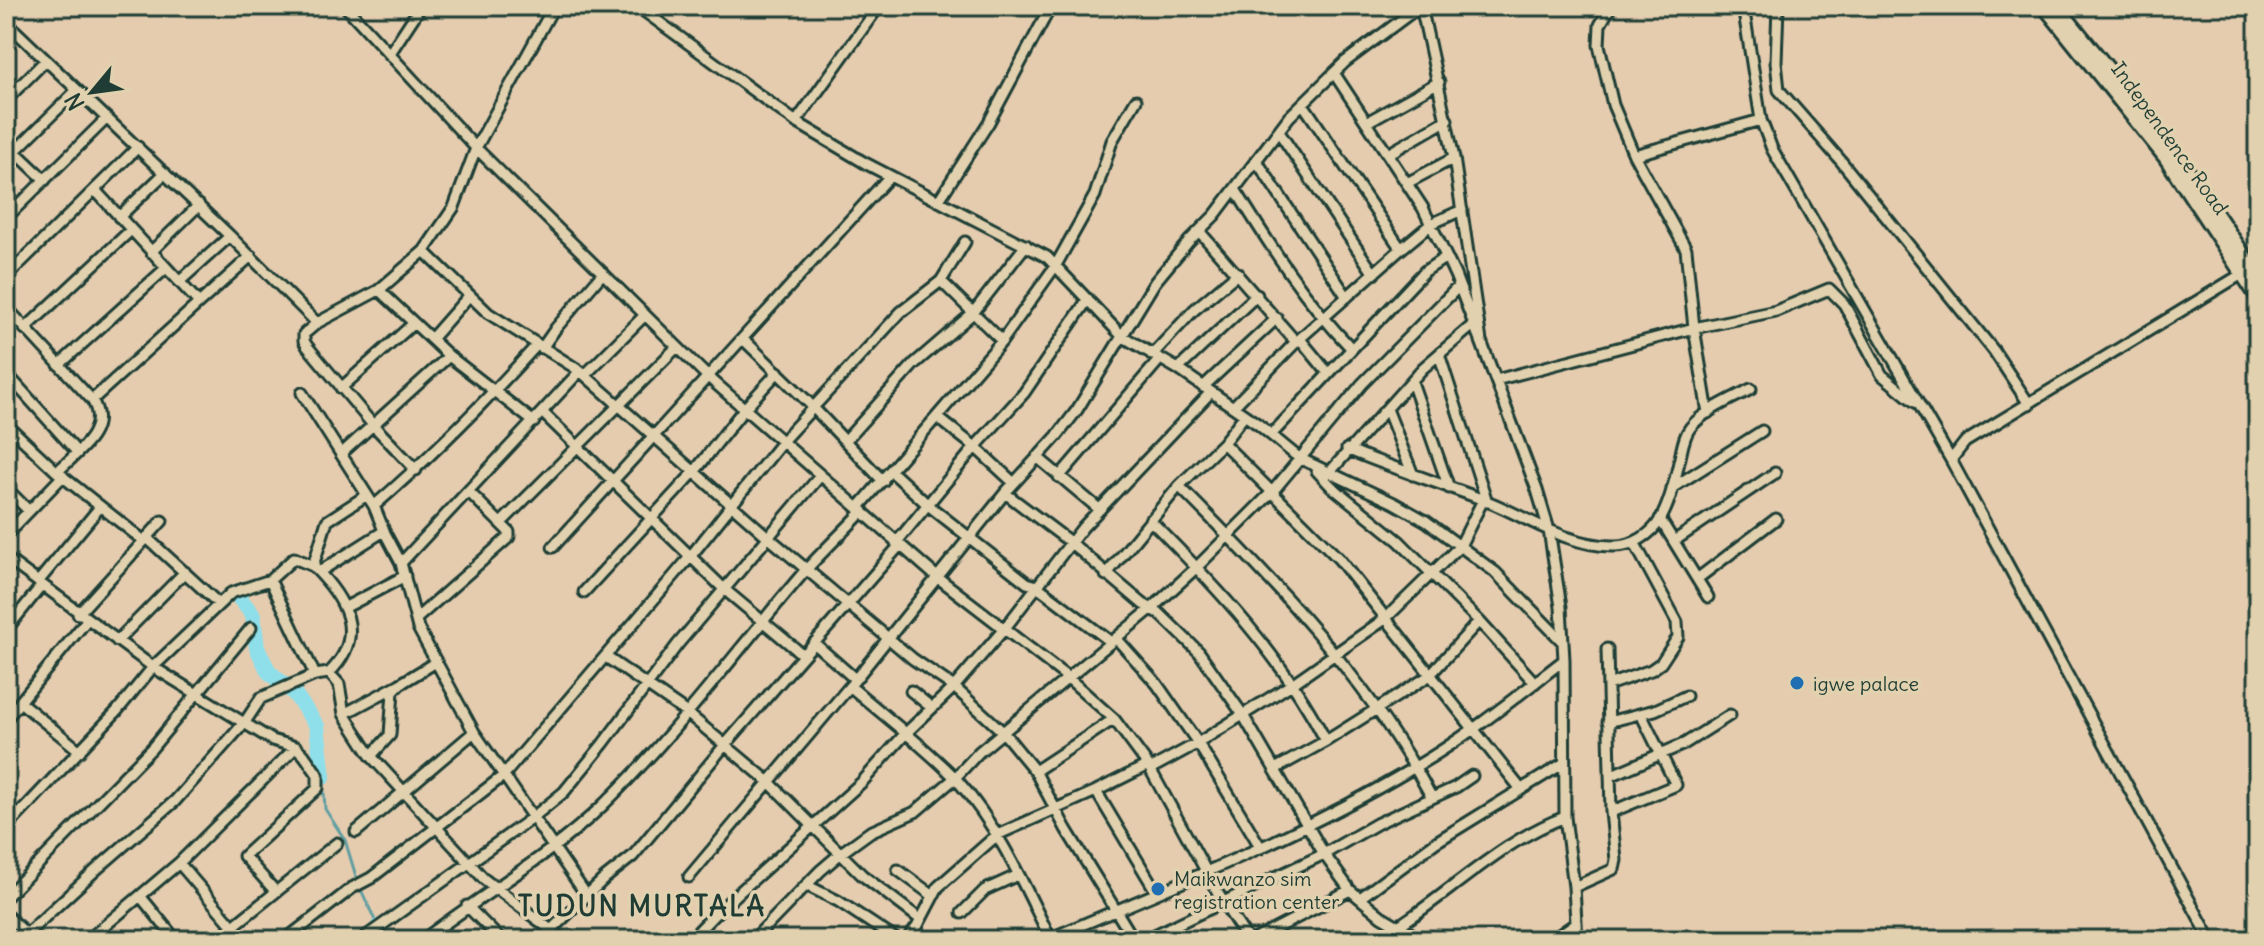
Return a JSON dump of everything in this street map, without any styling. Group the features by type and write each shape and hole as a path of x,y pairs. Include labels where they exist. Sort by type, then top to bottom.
{"main road":[{"name":"Independence Road","path":"2044,6 2165,157 2251,273"},
{"name":"Independence Road","path":"2057,6 2173,149 2251,273 2258,298"}],"street":[{"path":"345,6 356,11 476,148 706,375 937,577 1067,677 1114,719 1149,767 1223,902 1251,940 1350,890"},
{"path":"390,53 421,6"},
{"path":"416,470 341,388 304,341 304,334 317,323 379,290 424,251 454,207 476,148 554,6"},
{"path":"637,6 796,122 890,176 1026,245 1056,265 1122,336 1178,369 1299,458 1426,521 1495,572 1563,642"},
{"path":"796,122 879,6"},
{"path":"939,200 989,122 1051,6"},
{"path":"689,877 1077,410 1155,282 1235,189 1279,132 1334,73 1421,6 1454,158 1481,341"},
{"path":"1611,6 1600,25 1599,45 1613,105 1634,155 1686,249 1694,328 1708,413"},
{"path":"1743,6 1761,120 1772,149 1951,460 2211,940"},
{"path":"1778,6 1776,62 1779,90 1841,161 1994,351 2029,404"},
{"path":"6,22 199,205 317,323"},
{"path":"6,100 46,60"},
{"path":"1334,73 1431,224 1481,341 1549,530 1563,642 1565,817 1577,940"},
{"path":"1367,122 1439,82"},
{"path":"15,151 77,90"},
{"path":"423,940 552,848 619,789 861,509 1002,341 1056,265 1095,195 1112,141 1136,100"},
{"path":"1303,104 1401,249"},
{"path":"6,218 107,118"},
{"path":"1388,154 1447,120"},
{"path":"1634,155 1761,120"},
{"path":"1279,132 1374,274"},
{"path":"6,143 45,180"},
{"path":"6,277 138,147"},
{"path":"1407,183 1454,158"},
{"path":"1256,160 1347,297"},
{"path":"119,217 165,173"},
{"path":"553,547 890,176"},
{"path":"1235,189 1284,269 1351,348"},
{"path":"95,190 199,303"},
{"path":"151,252 199,205"},
{"path":"1233,407 1298,340 1401,249 1431,224 1462,210"},
{"path":"25,329 131,230"},
{"path":"1199,231 1328,373"},
{"path":"179,282 230,236"},
{"path":"285,940 503,776 813,407 901,312 941,281 965,242"},
{"path":"845,441 914,364 973,313 1026,245"},
{"path":"424,251 468,297 539,347 583,373 768,537 887,638 954,687 1003,732 1035,771 1066,829 1134,940"},
{"path":"92,400 251,256"},
{"path":"1271,435 1425,271 1446,257"},
{"path":"59,365 165,269"},
{"path":"374,506 416,470 496,391 603,273"},
{"path":"1059,477 1194,310 1238,273"},
{"path":"1951,460 1965,442 2251,273"},
{"path":"941,281 1002,341"},
{"path":"753,940 841,853 870,832 915,812 955,778 979,752 1197,567 1273,491 1362,384 1459,286"},
{"path":"1496,380 1694,328 1776,311 1820,290 1829,289 1844,304 1882,375 1917,404"},
{"path":"379,290 449,356 534,422"},
{"path":"1178,369 1257,295"},
{"path":"431,339 468,297"},
{"path":"542,940 633,856 848,604 975,447 1024,393 1088,299"},
{"path":"6,307 92,400 99,411 100,420 93,435 6,535"},
{"path":"401,563 534,422 645,315"},
{"path":"6,325 14,317"},
{"path":"690,940 862,782 905,734 954,687 1005,628 1070,542 1207,390 1277,318"},
{"path":"341,388 414,323"},
{"path":"1328,474 1347,449 1439,354 1473,325"},
{"path":"743,339 883,481"},
{"path":"501,523 677,347"},
{"path":"907,940 938,887 997,835 1149,767 1198,743 1243,715 1385,619 1460,546 1485,501 1439,354"},
{"path":"341,454 449,356"},
{"path":"584,592 695,471 778,372"},
{"path":"6,373 77,452"},
{"path":"1412,382 1449,488"},
{"path":"1347,449 1485,501 1549,530 1599,545 1618,546 1650,533 1660,519 1672,488 1685,436 1691,426 1751,389"},
{"path":"302,393 374,506 401,563 416,619 474,732 587,896"},
{"path":"1387,409 1413,475"},
{"path":"543,413 724,589 803,655"},
{"path":"1106,575 1179,486 1223,443 1244,416"},
{"path":"937,417 1014,483"},
{"path":"6,424 60,474 146,539 219,604"},
{"path":"1672,488 1762,431"},
{"path":"1223,443 1339,559 1520,788"},
{"path":"1037,457 1099,509"},
{"path":"1311,465 1331,486 1399,541 1479,621 1535,683"},
{"path":"891,471 928,505 1027,583 1037,586 1113,640 1157,684 1198,743 1261,848"},
{"path":"1674,541 1775,473"},
{"path":"361,940 564,792 678,644 820,476"},
{"path":"1179,486 1294,606 1334,654 1416,766 1432,798"},
{"path":"6,488 29,511"},
{"path":"416,619 509,537 509,532 501,523 468,491"},
{"path":"1005,493 1070,542 1106,575 1159,613 1199,652 1243,715 1324,854 1350,890 1398,927 1422,940"},
{"path":"316,569 318,548 327,521 367,495"},
{"path":"6,630 100,507"},
{"path":"1660,519 1708,597"},
{"path":"1697,579 1776,519"},
{"path":"1150,520 1197,567 1292,684 1326,741"},
{"path":"6,719 82,617 162,521"},
{"path":"316,569 384,531"},
{"path":"1608,685 1651,670 1661,663 1678,637 1677,622 1634,542"},
{"path":"6,828 117,711 153,667 231,593 270,580 294,558 318,548"},
{"path":"6,558 153,667 272,740 296,747 304,755 318,775 318,788 244,856 276,892"},
{"path":"6,915 27,938 175,801 245,722 261,698 314,675 329,673 346,652 349,626 341,597 316,569 294,558"},
{"path":"117,641 185,572"},
{"path":"344,608 405,576"},
{"path":"270,580 314,675"},
{"path":"1275,769 1429,676 1479,621"},
{"path":"6,897 152,748 251,628"},
{"path":"814,643 905,734 955,778 997,835 1049,939 1208,873 1308,826 1416,766 1472,729 1564,660"},
{"path":"1574,887 1614,869 1616,860 1611,812 1607,649"},
{"path":"606,657 687,713 768,781 862,875 920,919"},
{"path":"344,714 436,662"},
{"path":"329,673 339,684 344,714 371,756 494,887 562,940"},
{"path":"371,756 390,735 393,691 400,684"},
{"path":"911,691 932,708"},
{"path":"1608,722 1641,714 1686,696"},
{"path":"20,702 80,751"},
{"path":"1611,812 1676,785 1641,714"},
{"path":"1610,776 1684,744 1730,715"},
{"path":"1035,771 1114,719"},
{"path":"356,832 474,732"},
{"path":"88,940 179,863 296,747"},
{"path":"1360,898 1436,842 1564,763"},
{"path":"1144,940 1324,854 1472,776"},
{"path":"1096,791 1157,893"},
{"path":"1375,940 1398,927 1513,841 1565,817"},
{"path":"216,940 337,843"},
{"path":"179,863 232,925"},
{"path":"898,870 932,895"},
{"path":"962,913 985,890 1018,875"},
{"path":"806,885 838,901 897,940"},
{"path":"141,897 176,940"},
{"path":"467,906 501,940"},
{"path":"1552,940 1575,924"},
{"path":"436,930 449,940"}],"waterway":[{"path":"237,595 253,615 257,648 269,672 294,693 317,726 323,777"},
{"path":"323,777 325,809 345,840 358,883 378,927"},
{"path":"378,927 386,940"}],"place":[{"name":"igwe palace","path":"1797,683"},
{"name":"Maikwanzo sim registration center","path":"1158,889"}],"district":[{"name":"TUDUN MURTALA","path":"642,906"}]}
